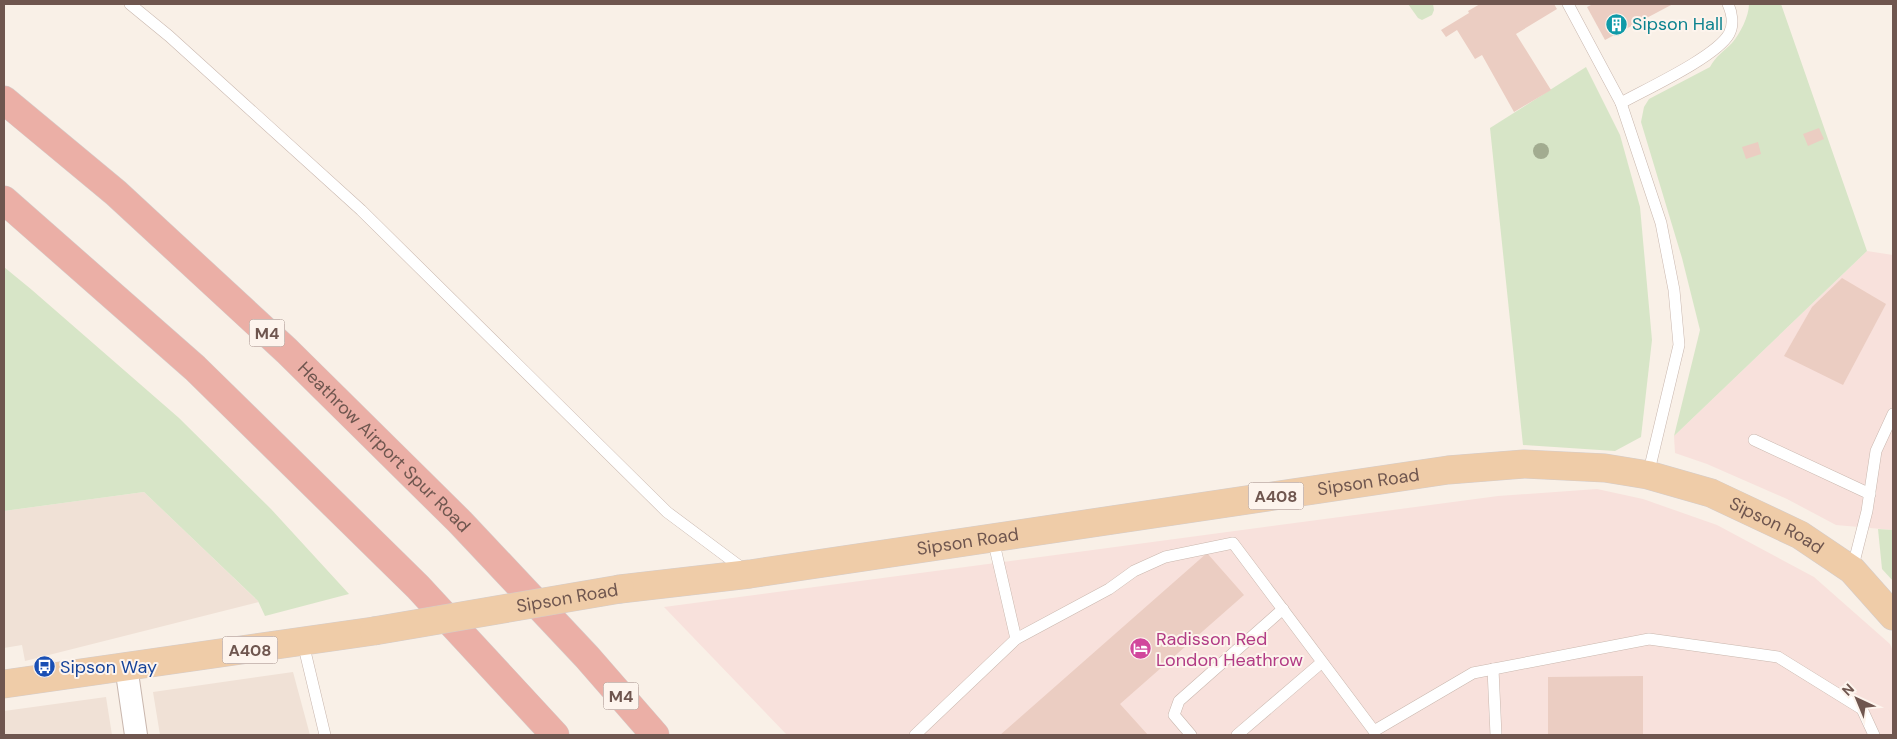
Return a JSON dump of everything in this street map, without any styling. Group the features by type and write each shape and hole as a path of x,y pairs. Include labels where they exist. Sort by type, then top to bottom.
{"highway":[{"name":"Heathrow Airport Spur Road","path":"4,100 116,193 287,351 460,522 587,657 655,735"},
{"path":"4,200 195,368 418,587 555,735"}],"main road":[{"name":"Sipson Road","path":"4,684 303,642 620,589 750,574 1448,470 1532,464 1605,468 1648,475 1711,493 1800,535 1852,570 1892,613"}],"street":[{"path":"126,666 136,735"}],"lane":[{"path":"130,4 361,210 667,512 750,574"},
{"path":"1568,4 1621,103 1661,223 1674,290 1679,345 1648,475"},
{"path":"1621,103 1709,55 1729,34 1732,23 1732,11 1728,4"},
{"path":"1852,570 1870,494 1876,451 1893,414"},
{"path":"1754,440 1870,494"},
{"path":"992,539 1016,639"},
{"path":"915,735 1016,639 1109,589 1134,571 1165,557 1233,543 1283,609 1372,734 1473,673 1649,639 1778,657 1862,709 1874,735"},
{"path":"1191,735 1174,715 1179,701 1283,609"},
{"path":"303,642 325,735"},
{"path":"1237,735 1321,663"},
{"path":"1493,669 1496,735"}],"shaded area":[{"path":"1867,251 1893,255 1893,530 1836,525 1787,499 1707,464 1675,453 1674,436"},
{"path":"1597,489 1643,499 1717,525 1814,577 1890,644 1893,651 1893,735 787,735 664,607 1498,496"},
{"path":"144,492 259,602 25,661 22,645 4,648 4,511"},
{"path":"293,672 310,735 160,735 153,692"},
{"path":"106,697 112,735 4,735 4,711"}],"green space":[{"path":"1408,4 1433,4 1434,10 1432,15 1422,20 1418,18"},
{"path":"1749,4 1781,4 1867,251 1674,436 1700,330 1682,258 1641,122 1644,107 1649,99 1710,67 1717,57 1732,43 1744,25"},
{"path":"1586,67 1620,135 1640,207 1652,340 1641,437 1615,451 1523,445 1490,128"},
{"path":"4,267 179,418 271,509 349,594 265,616 258,601 144,492 4,511"},
{"path":"1878,529 1893,530 1893,581 1882,569"}],"building":[{"path":"1480,4 1554,4 1557,9 1516,34 1551,90 1514,112 1482,55 1475,59 1457,30 1446,37 1441,30"},
{"name":"Sipson Hall","path":"1593,4 1673,4 1605,40 1587,7"},
{"path":"1819,128 1824,139 1808,146 1803,134"},
{"path":"1758,142 1761,154 1746,159 1742,147"},
{"path":"1842,278 1886,304 1843,385 1784,356 1812,307"},
{"name":"Radisson Red London Heathrow","path":"1207,553 1244,595 1120,704 1148,735 1000,735"},
{"path":"1643,676 1643,735 1548,735 1548,677"}],"place":[{"name":"Sipson Hall","path":"1616,24"},
{"name":"Radisson Red London Heathrow","path":"1140,649"},
{"name":"Sipson Way","path":"44,667"}]}
